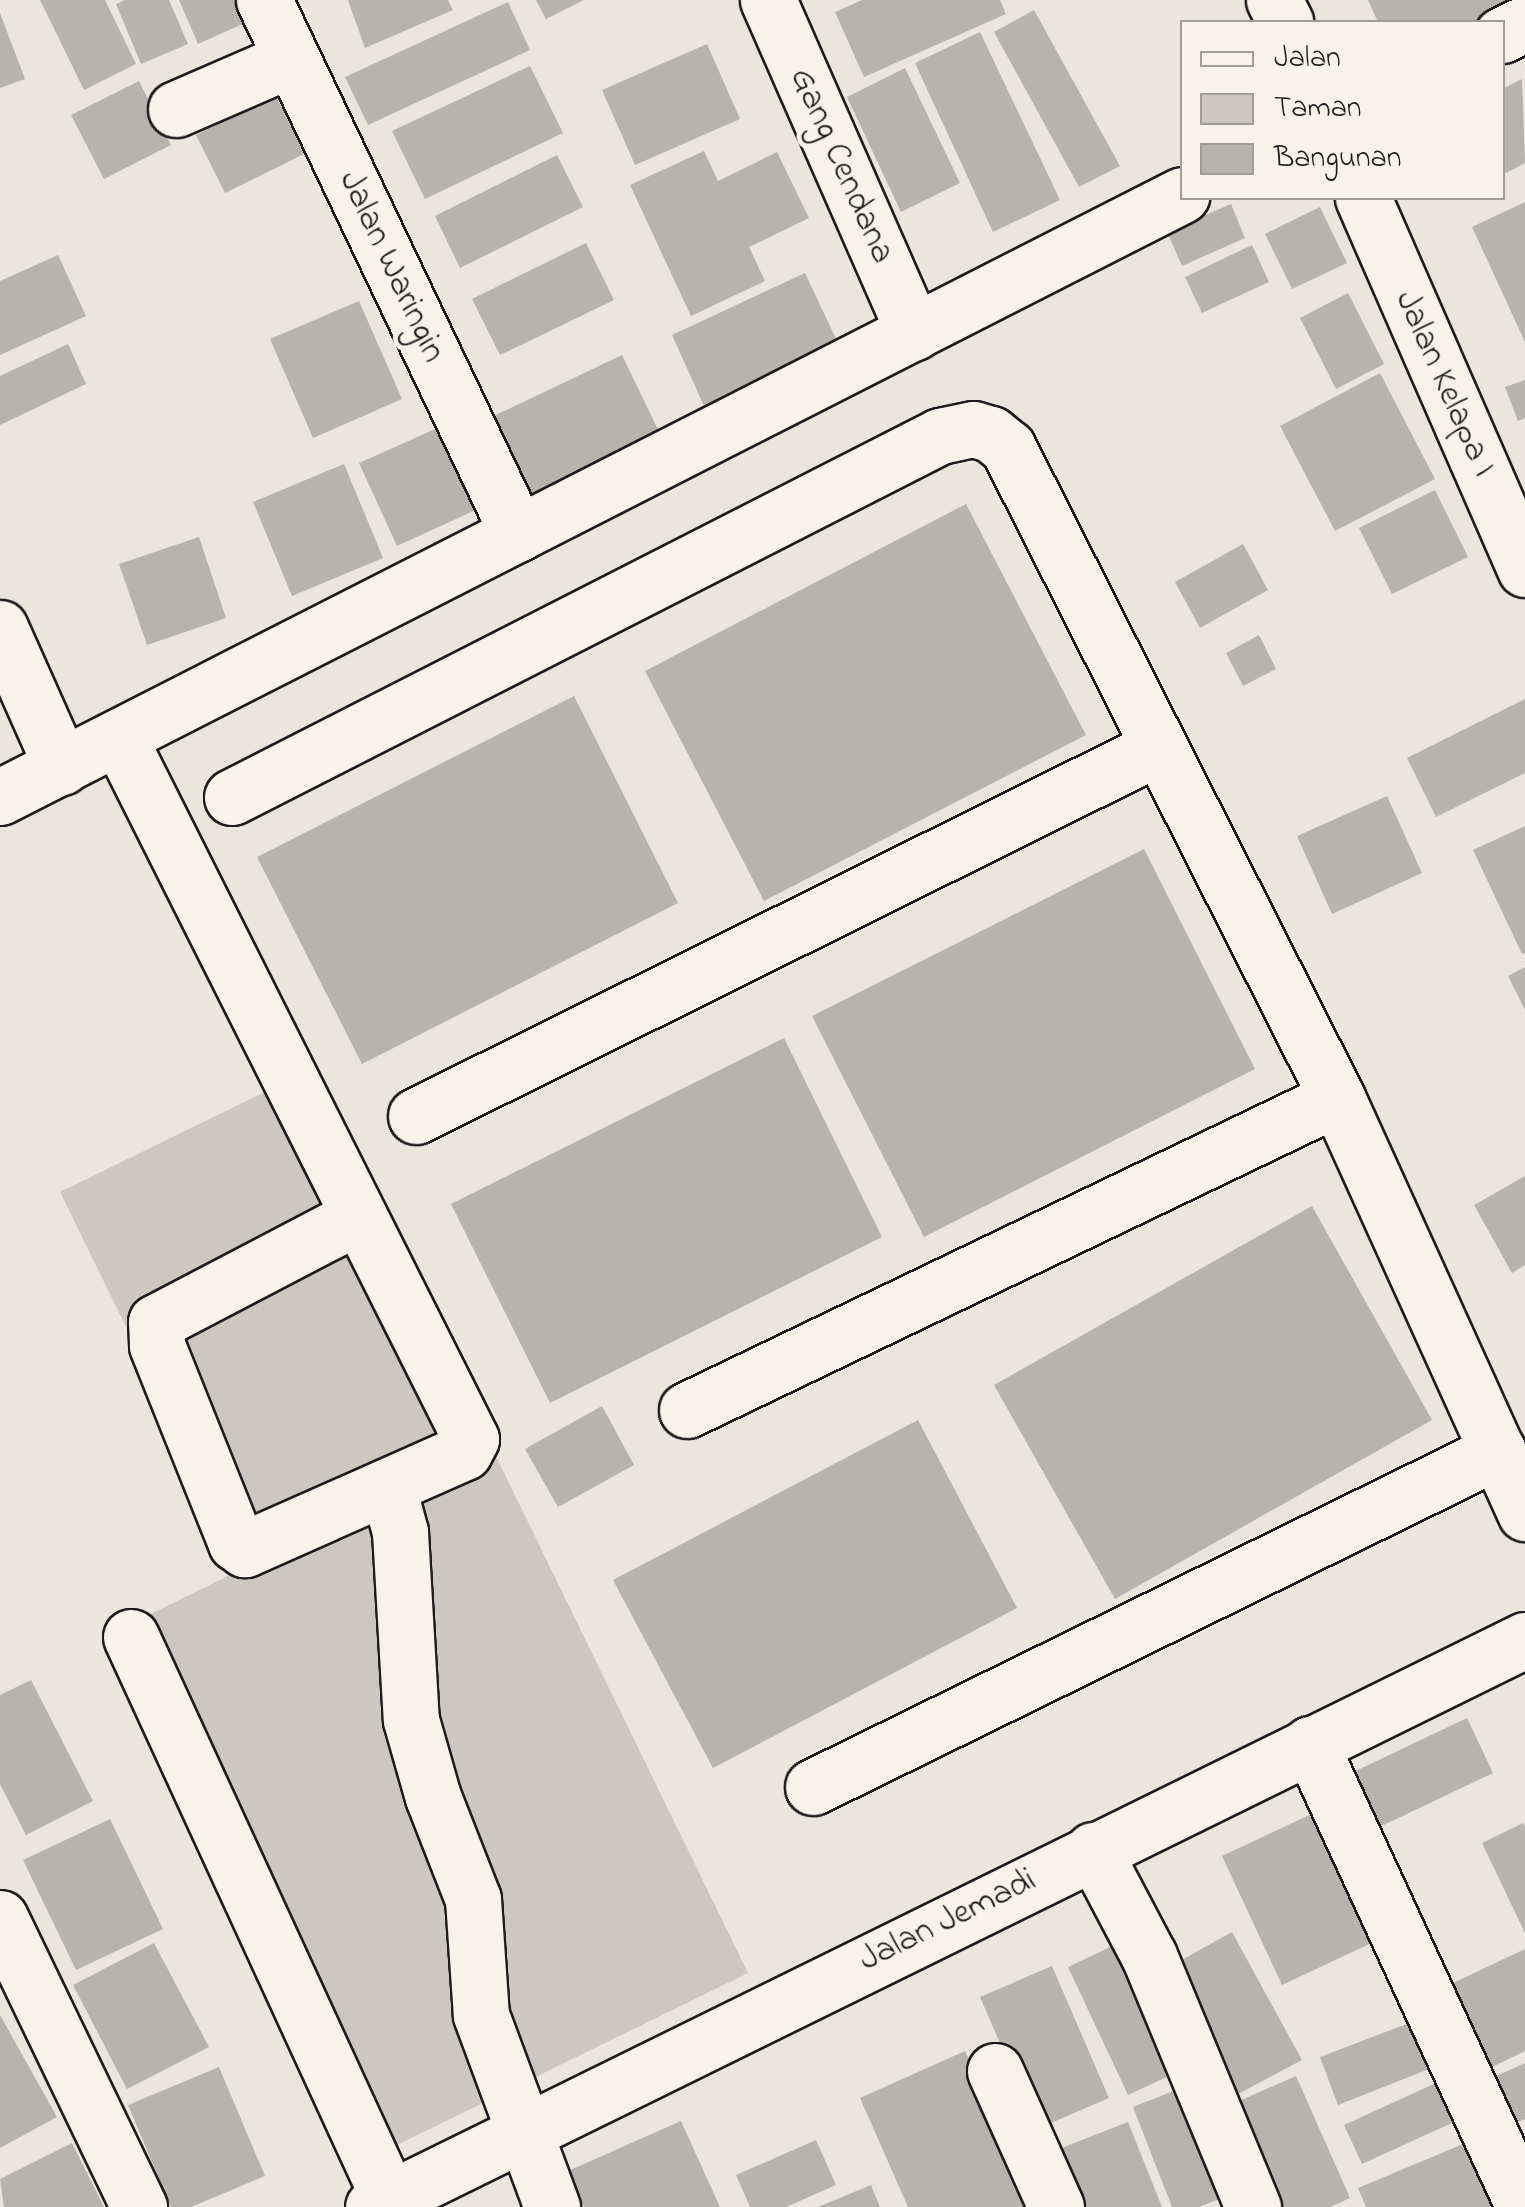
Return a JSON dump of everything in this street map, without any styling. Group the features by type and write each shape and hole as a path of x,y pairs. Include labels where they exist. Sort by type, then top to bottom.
{"street":[{"name":"Jalan Waringin","path":"264,0 518,534"},
{"name":"Gang Cendana","path":"768,0 914,332"},
{"path":"176,109 292,59"},
{"path":"0,796 120,740 1180,196"},
{"name":"Jalan Kelapa I","path":"1364,200 1523,559"},
{"path":"232,796 940,436 974,428 1008,448 1155,749 1337,1098 1525,1513"},
{"path":"0,628 62,767"},
{"path":"120,740 356,1217 471,1438 464,1452 256,1550 239,1546 155,1336 162,1314 356,1217"},
{"path":"416,1116 1155,749"},
{"path":"687,1410 1337,1098"},
{"path":"814,1787 1498,1451"},
{"path":"388,1487 402,1558 411,1720 474,1899 481,2015 552,2207"},
{"path":"131,1637 385,2204"},
{"name":"Jalan Jemadi","path":"385,2204 522,2132 1525,1640"},
{"path":"1310,1744 1524,2207"},
{"path":"1093,1850 1148,1956 1253,2207"},
{"path":"0,1918 138,2207"},
{"path":"995,2071 1056,2207"}],"green space":[{"path":"308,1071 748,1973 397,2145 141,1619 244,1568 60,1192"}],"building":[{"path":"40,0 105,0 136,64 84,90"},
{"path":"125,0 169,0 188,44 141,64 116,4"},
{"path":"179,0 237,0 247,22 198,44"},
{"path":"348,0 448,0 453,10 365,48"},
{"path":"536,0 584,0 546,19"},
{"path":"862,0 1000,0 1006,14 864,77 835,12"},
{"path":"1368,0 1525,0 1492,20 1377,20"},
{"path":"508,2 530,50 368,125 345,77"},
{"path":"1034,10 1120,166 1079,187 994,32"},
{"path":"0,13 25,79 0,88"},
{"path":"980,32 1060,200 993,232 915,63"},
{"path":"707,44 740,119 635,165 602,90"},
{"path":"530,66 563,133 425,199 392,131"},
{"path":"905,68 960,183 901,212 847,97"},
{"path":"1522,79 1525,163 1505,173 1505,88"},
{"path":"139,81 171,145 104,179 71,115"},
{"path":"276,96 304,154 225,193 196,135"},
{"path":"704,151 718,181 777,152 809,218 749,247 765,281 691,316 630,185"},
{"path":"557,155 583,207 460,268 435,216"},
{"path":"1525,202 1525,342 1472,227"},
{"path":"1231,204 1245,238 1182,266 1167,232"},
{"path":"1320,207 1347,263 1292,289 1265,234"},
{"path":"586,243 614,300 500,355 472,299"},
{"path":"1252,245 1269,282 1202,313 1185,277"},
{"path":"58,255 86,316 0,355 0,281"},
{"path":"805,273 838,343 704,406 672,335"},
{"path":"1348,293 1384,364 1336,389 1300,318"},
{"path":"359,301 402,399 313,438 270,339"},
{"path":"68,344 86,384 0,425 0,376"},
{"path":"622,355 663,440 522,508 481,422"},
{"path":"1380,373 1435,479 1335,531 1280,426"},
{"path":"1525,380 1525,418 1518,421 1505,387"},
{"path":"442,426 480,508 397,546 359,463"},
{"path":"344,464 383,558 292,596 253,502"},
{"path":"1435,490 1468,557 1392,594 1359,528"},
{"path":"966,504 1086,735 764,901 645,671"},
{"path":"199,537 226,618 147,645 119,564"},
{"path":"1243,544 1268,590 1200,628 1175,582"},
{"path":"1259,635 1276,669 1243,686 1226,653"},
{"path":"574,696 678,903 362,1064 257,857"},
{"path":"1525,699 1525,773 1436,817 1407,758"},
{"path":"1387,796 1422,873 1332,914 1297,836"},
{"path":"1525,826 1525,953 1522,954 1473,850"},
{"path":"1144,849 1255,1069 924,1237 812,1016"},
{"path":"1525,967 1525,1010 1508,976"},
{"path":"784,1038 882,1237 550,1403 451,1204"},
{"path":"1525,1176 1525,1265 1512,1273 1474,1205"},
{"path":"1312,1206 1432,1420 1115,1599 994,1385"},
{"path":"602,1406 634,1465 558,1507 525,1449"},
{"path":"918,1420 1017,1608 713,1768 613,1580"},
{"path":"31,1680 93,1801 26,1835 0,1784 0,1695"},
{"path":"1467,1718 1493,1773 1369,1832 1343,1777"},
{"path":"1320,1810 1380,1939 1282,1985 1222,1856"},
{"path":"110,1819 163,1929 76,1970 23,1860"},
{"path":"1523,1823 1525,1827 1525,1933 1482,1843"},
{"path":"1232,1932 1302,2060 1238,2094 1169,1967"},
{"path":"1127,1939 1188,2067 1128,2095 1068,1967"},
{"path":"154,1943 209,2047 127,2089 73,1985"},
{"path":"1525,1949 1525,2051 1492,2067 1453,1983"},
{"path":"1052,1966 1109,2098 1037,2129 980,1997"},
{"path":"0,2015 57,2117 0,2148"},
{"path":"1425,2017 1442,2064 1338,2105 1320,2057"},
{"path":"965,2051 1034,2207 908,2207 860,2098"},
{"path":"1525,2063 1525,2119 1516,2123 1494,2077"},
{"path":"219,2067 265,2176 191,2207 171,2207 128,2105"},
{"path":"1296,2076 1350,2198 1330,2207 1273,2207 1228,2106"},
{"path":"1199,2081 1241,2191 1199,2207 1172,2207 1133,2107"},
{"path":"1436,2083 1454,2122 1362,2164 1344,2125"},
{"path":"681,2121 720,2207 584,2207 568,2171"},
{"path":"1128,2122 1162,2207 1082,2207 1059,2149"},
{"path":"816,2140 836,2185 786,2207 750,2207 736,2175"},
{"path":"1468,2142 1494,2207 1366,2207 1358,2188"},
{"path":"72,2143 104,2207 4,2207 0,2179"},
{"path":"871,2185 880,2207 818,2207"}]}
